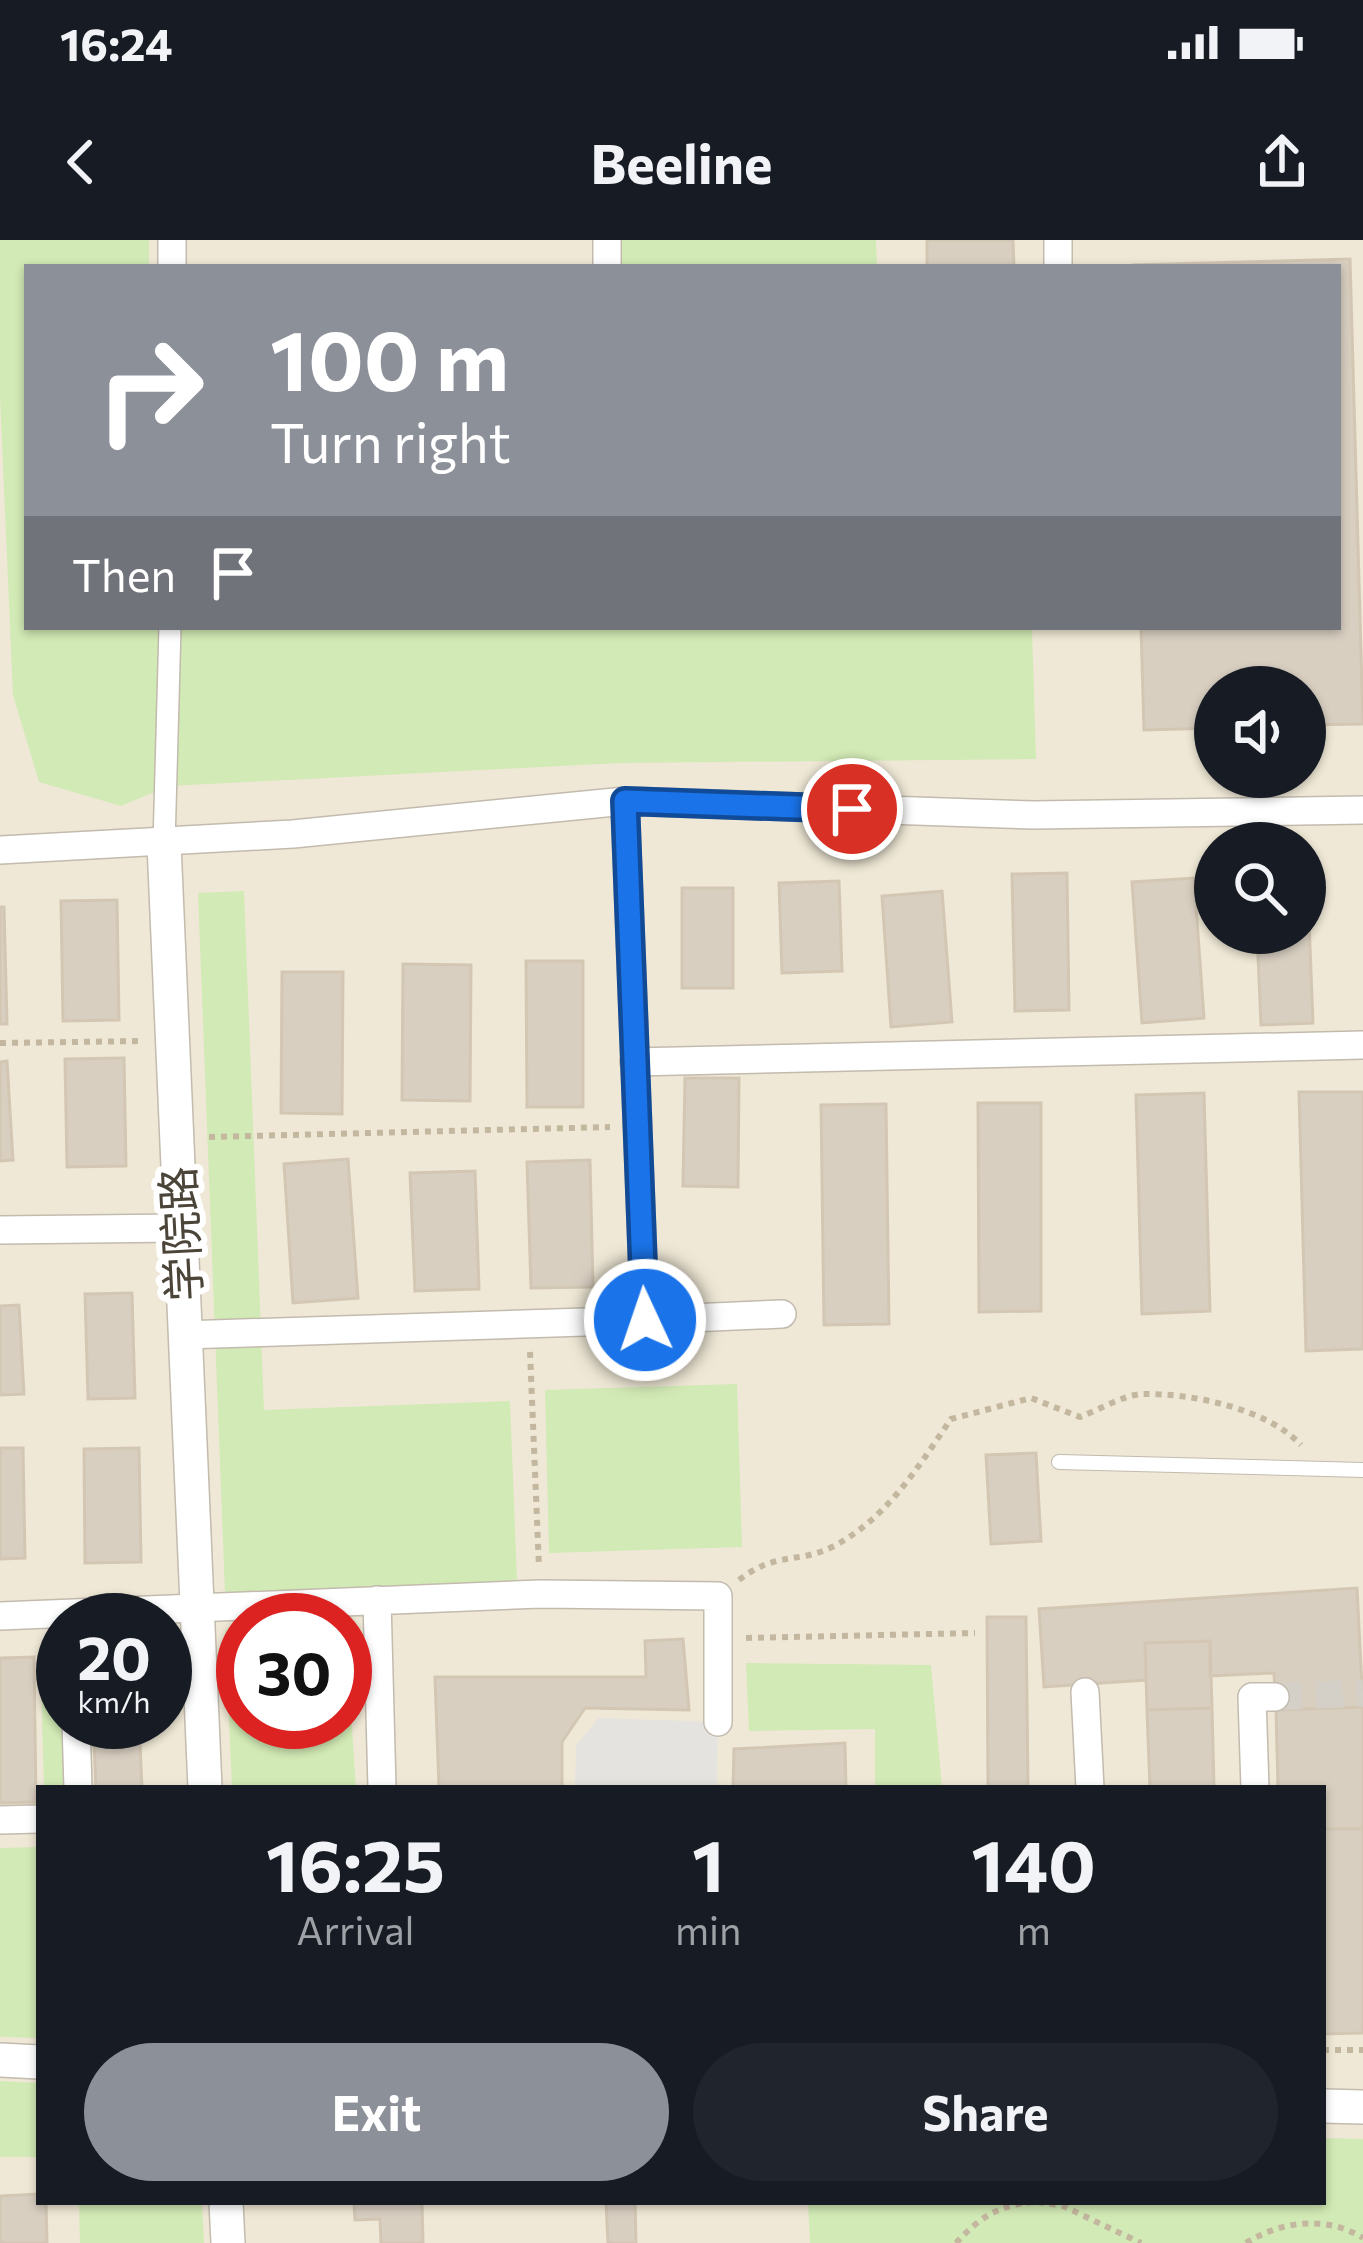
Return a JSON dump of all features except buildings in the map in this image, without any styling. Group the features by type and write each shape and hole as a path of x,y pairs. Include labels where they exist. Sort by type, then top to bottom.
{"street":[{"path":"164,844 170,630"},
{"path":"625,801 645,1320"},
{"path":"0,850 164,844 625,801 1034,815 1363,810"},
{"name":"学院路","path":"164,844 206,1785"},
{"path":"634,1062 1363,1045"},
{"path":"0,1230 178,1228"},
{"path":"183,1335 782,1314"},
{"path":"0,1616 540,1594 718,1596 718,1722"},
{"path":"376,1600 382,1785"},
{"path":"1085,1693 1090,1785"},
{"path":"1255,1785 1252,1697 1275,1696"},
{"path":"77,1749 78,1785"},
{"path":"0,1820 36,1819"},
{"path":"0,2060 36,2062"},
{"path":"1326,2106 1363,2108"},
{"path":"226,2205 228,2243"}],"lane":[{"path":"1059,1462 1363,1470"}],"path":[{"path":"0,1043 170,1040"},
{"path":"174,1138 637,1127"},
{"path":"529,1324 540,1594"},
{"path":"718,1639 975,1633"},
{"path":"1326,2050 1363,2050"},
{"path":"956,2243 981,2217 1006,2205"},
{"path":"1049,2205 1075,2211 1141,2243"},
{"path":"1246,2243 1295,2224 1334,2225 1363,2238"}],"shaded area":[{"path":"0,240 1363,240 1363,2243 0,2243"},
{"path":"598,1718 718,1722 717,1785 575,1785 576,1746"}],"green space":[{"path":"0,240 149,240 149,264 24,264 24,630 1032,630 1036,759 620,763 169,786 121,806 39,782 13,695 0,396"},
{"path":"621,240 876,240 877,264 622,264"},
{"path":"244,891 264,1410 510,1401 517,1581 225,1593 198,893"},
{"path":"737,1384 742,1547 549,1553 545,1390"},
{"path":"746,1663 931,1665 942,1785 875,1785 875,1729 749,1731"},
{"path":"43,1749 66,1749 67,1785 44,1785"},
{"path":"230,1749 353,1749 356,1785 232,1785"},
{"path":"36,1847 36,2038 0,2037 0,1848"},
{"path":"0,2081 36,2083 36,2157 0,2157"},
{"path":"1326,2138 1363,2139 1363,2243 810,2243 808,2205 1326,2205"},
{"path":"79,2205 202,2205 204,2243 80,2243"}],"tunnel":[{"path":"1275,1697 1363,1693"}],"route":[{"path":"645,1320 625,801 852,809"}]}
